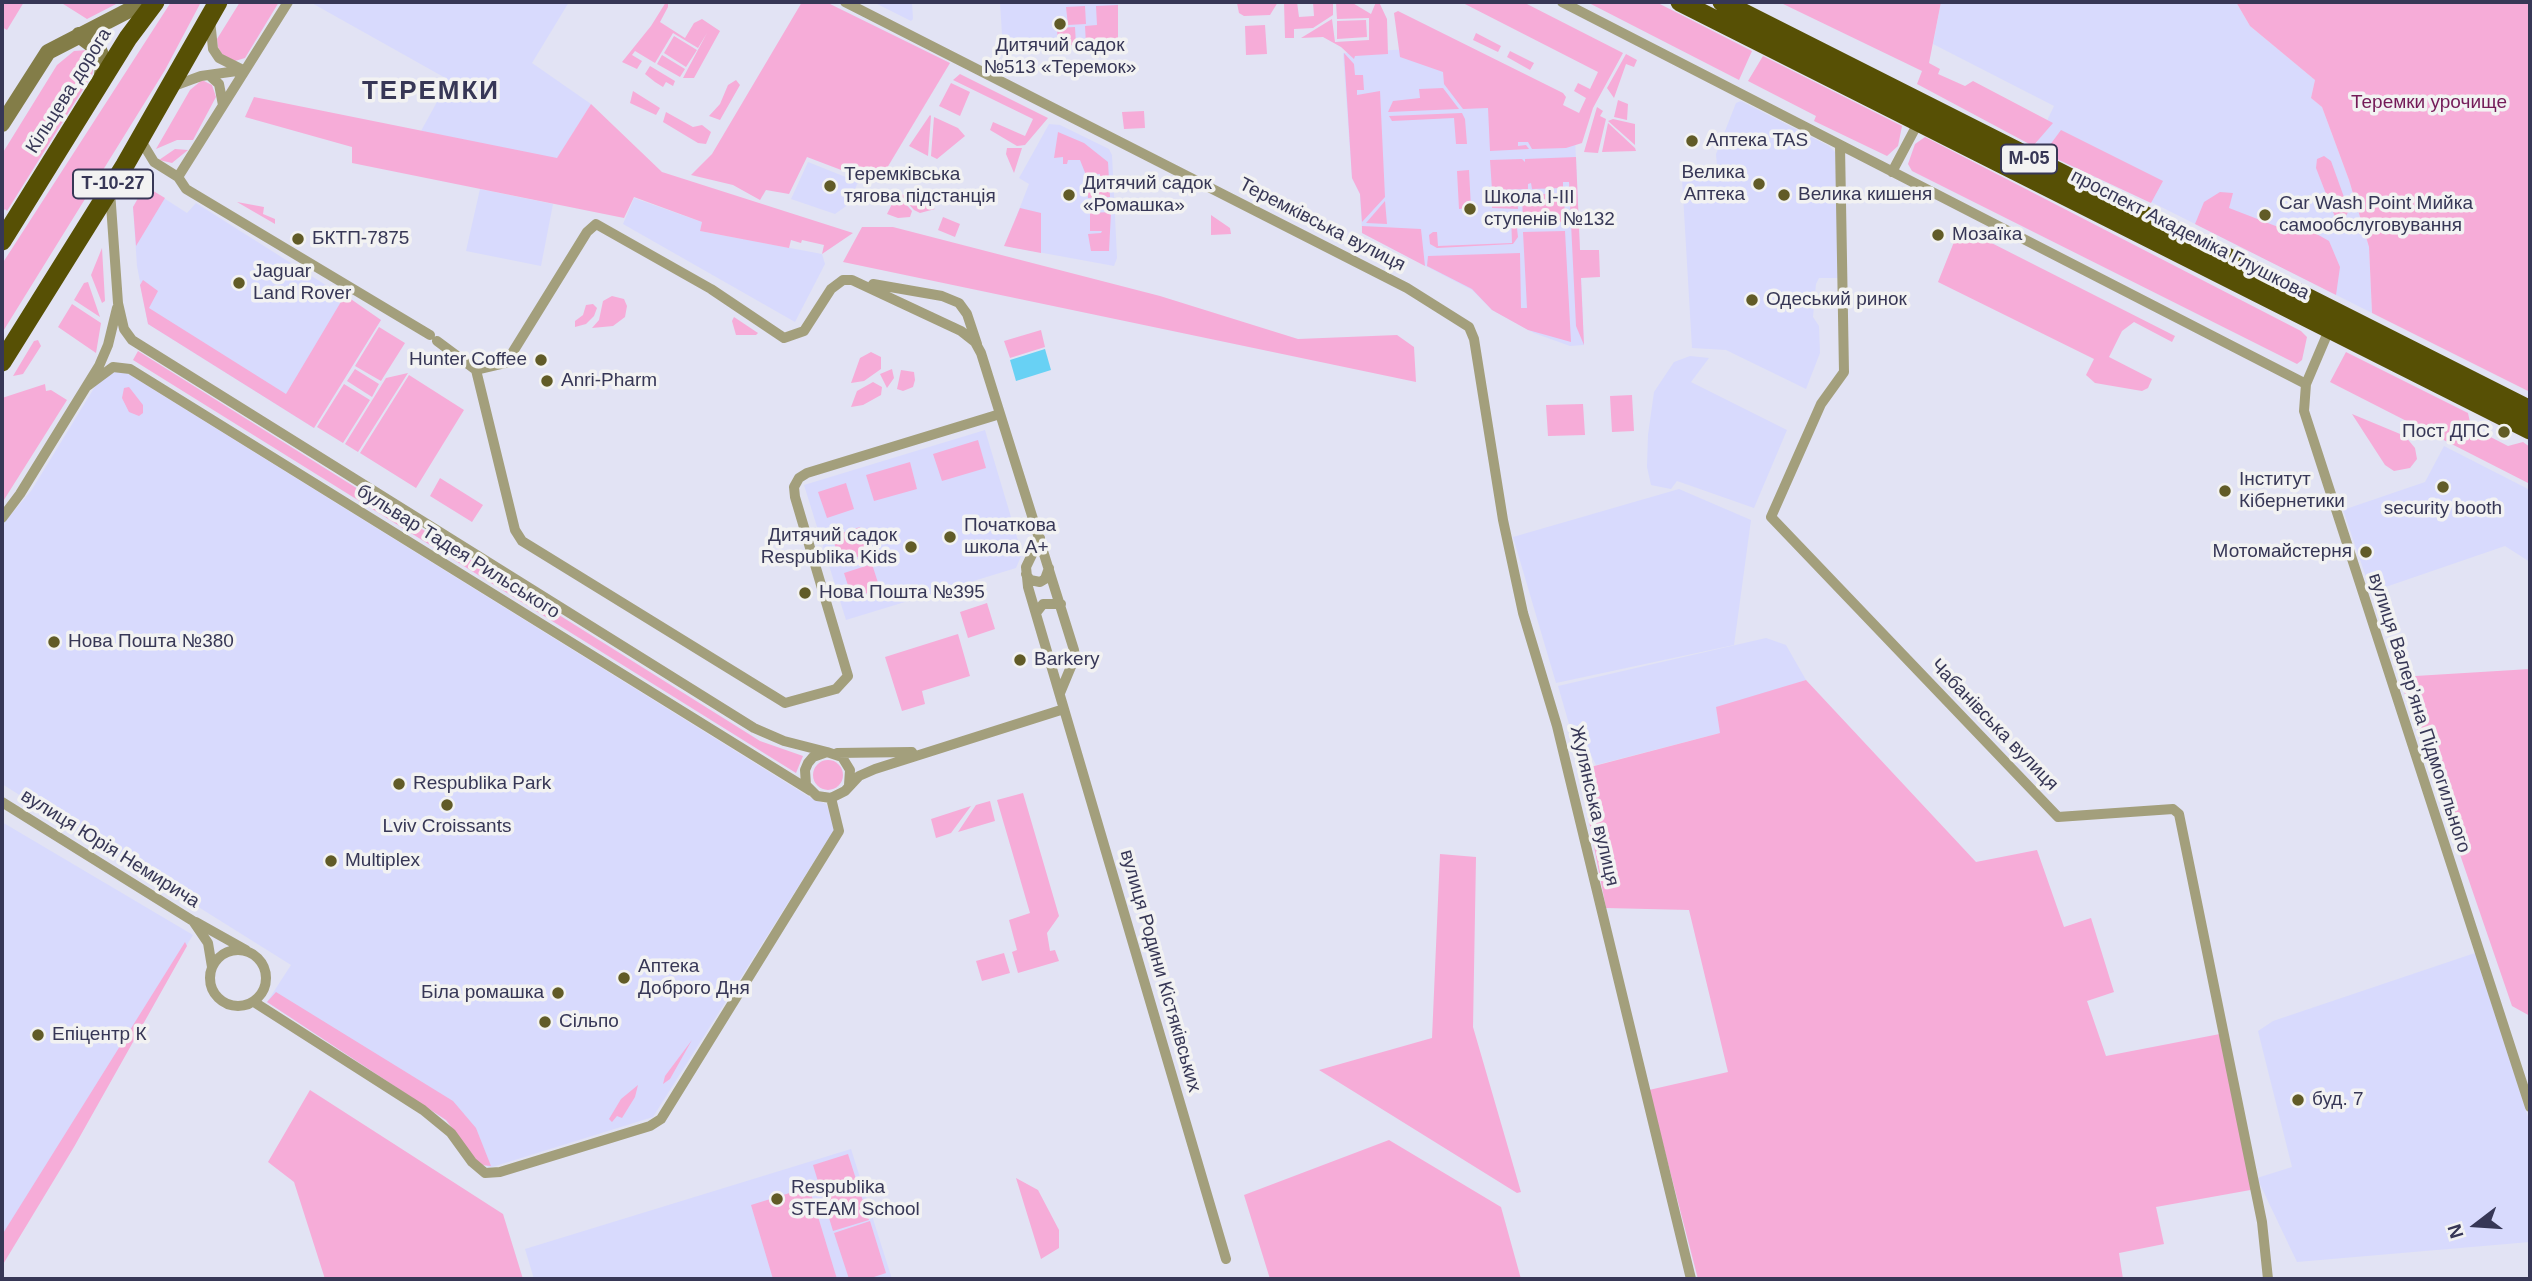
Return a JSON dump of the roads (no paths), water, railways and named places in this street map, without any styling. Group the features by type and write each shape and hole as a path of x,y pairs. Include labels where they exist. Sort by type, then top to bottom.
{"highway":[{"name":"Кільцева дорога","path":"2,241 100,83 155,2"},
{"name":"проспект Академіка Глушкова","path":"1680,2 2530,430"},
{"name":"проспект Академіка Глушкова","path":"1722,2 2530,410"},
{"name":"Т-10-27","path":"2,362 110,189 214,9"}],"street":[{"path":"2,124 48,52 145,2"},
{"path":"178,177 288,2"},
{"name":"Теремківська вулиця","path":"845,2 1407,288 1469,327 1474,339"},
{"path":"1562,2 2306,384"},
{"path":"214,9 211,39 219,58 244,70"},
{"path":"79,36 99,50 104,62 100,83"},
{"path":"169,89 209,75 244,70"},
{"path":"209,75 219,84 223,105"},
{"path":"1892,172 1918,123"},
{"path":"140,139 154,162 178,177 187,189 434,338 476,370 515,530 525,544 782,702 836,689 848,676 794,497 794,487 799,478 807,473 1000,414"},
{"name":"Чабанівська вулиця","path":"1840,146 1844,372 1837,386 1821,404 1771,517 2058,817 2173,808 2179,814 2262,1222 2268,1279"},
{"path":"2,518 20,494 104,354 118,303 110,189"},
{"path":"476,370 506,363 587,232 596,224 711,289 783,338 804,331 831,289 843,280 942,296 959,303 970,321 981,353 1074,650 1074,659 1060,693"},
{"path":"860,281 961,331 975,342 981,353"},
{"name":"бульвар Тадея Рильського","path":"118,303 124,329 139,346 754,728 784,741 831,753 921,752"},
{"name":"вулиця Валерʼяна Підмогильного","path":"2329,330 2306,384 2304,411 2530,1107"},
{"name":"Жулянська вулиця","path":"1474,339 1503,520 1523,613 1557,726 1690,1279"},
{"name":"бульвар Тадея Рильського","path":"86,387 113,367 130,369 811,791"},
{"path":"1040,538 1028,560 1026,574 1030,580 1040,582 1045,579 1049,568"},
{"name":"вулиця Родини Кістяківських","path":"1026,574 1226,1259"},
{"path":"1036,613 1043,604 1061,604"},
{"path":"1051,663 1066,666 1074,659"},
{"name":"бульвар Тадея Рильського","path":"849,785 875,769 921,752 1064,709"},
{"path":"831,753 847,762 851,777 849,785 831,798 817,796 804,778 806,767 813,757 831,753"},
{"path":"254,1002 423,1110 451,1133 472,1162 485,1173 500,1172 650,1126 661,1119 839,831 831,798"},
{"name":"вулиця Юрія Немирича","path":"2,802 193,921 208,943 212,967"},
{"path":"193,921 248,951 259,958 267,975 262,993 254,1002 235,1006 220,1000 211,986 212,967 223,954 240,949 248,951"}],"water":[{"path":"1045,349 1051,370 1016,381 1010,360"}],"place":[{"name":"Дитячий садок №513 «Теремок»","path":"1060,24"},
{"name":"Аптека TAS","path":"1692,141"},
{"name":"Велика Аптека","path":"1759,184"},
{"name":"Теремківська тягова підстанція","path":"830,186"},
{"name":"Дитячий садок «Ромашка»","path":"1069,195"},
{"name":"Велика кишеня","path":"1784,195"},
{"name":"Школа І-ІІІ ступенів №132","path":"1470,209"},
{"name":"Car Wash Point Мийка самообслуговування","path":"2265,215"},
{"name":"Мозаїка","path":"1938,235"},
{"name":"БКТП-7875","path":"298,239"},
{"name":"Jaguar Land Rover","path":"239,283"},
{"name":"Одеський ринок","path":"1752,300"},
{"name":"Hunter Coffee","path":"541,360"},
{"name":"Anri-Pharm","path":"547,381"},
{"name":"Пост ДПС","path":"2504,432"},
{"name":"security booth","path":"2443,487"},
{"name":"Інститут Кібернетики","path":"2225,491"},
{"name":"Початкова школа А+","path":"950,537"},
{"name":"Дитячий садок Respublika Kids","path":"911,547"},
{"name":"Мотомайстерня","path":"2366,552"},
{"name":"Нова Пошта №395","path":"805,593"},
{"name":"Нова Пошта №380","path":"54,642"},
{"name":"Barkery","path":"1020,660"},
{"name":"Respublika Park","path":"399,784"},
{"name":"Lviv Croissants","path":"447,805"},
{"name":"Multiplex","path":"331,861"},
{"name":"Аптека Доброго Дня","path":"624,978"},
{"name":"Біла ромашка","path":"558,993"},
{"name":"Сільпо","path":"545,1022"},
{"name":"Епіцентр К","path":"38,1035"},
{"name":"буд. 7","path":"2298,1100"},
{"name":"Respublika STEAM School","path":"777,1199"}],"district":[{"name":"ТЕРЕМКИ","path":"431,92"}],"park label":[{"name":"Теремки урочище","path":"2429,103"}]}
